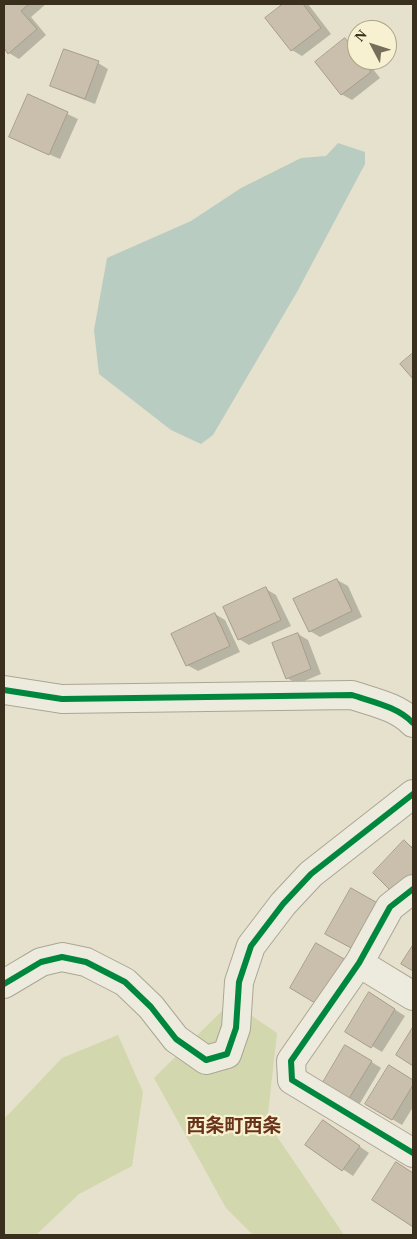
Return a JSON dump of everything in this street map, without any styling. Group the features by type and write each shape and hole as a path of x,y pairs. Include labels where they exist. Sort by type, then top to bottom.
{"street":[{"path":"4,690 62,699 352,695 382,705 407,717 413,723"},
{"path":"4,984 41,962 48,960 62,957 86,962 125,982 151,1007 176,1039 206,1060 227,1054 236,1028 239,982 251,946 283,904 311,874 413,794"},
{"path":"413,889 390,907 359,963 291,1062 292,1080 413,1153"},
{"path":"359,963 413,996"}],"green space":[{"path":"231,1002 277,1033 267,1122 344,1235 253,1235 226,1208 154,1078"},
{"path":"118,1035 143,1092 132,1166 79,1194 36,1235 4,1235 4,1119 62,1058"}],"shaded area":[{"path":"338,143 365,152 365,164 297,292 213,435 201,444 171,430 99,374 94,330 107,258 191,221 241,188 301,158 326,156"}],"building":[{"path":"4,4 29,4 21,11 37,29 8,54 4,48"},
{"path":"283,4 303,4 321,28 291,51 265,18"},
{"path":"345,38 347,41 347,70 370,70 371,72 341,95 315,62"},
{"path":"64,49 99,61 85,99 50,86"},
{"path":"28,94 68,112 49,155 9,137"},
{"path":"413,353 413,379 400,364"},
{"path":"337,579 352,611 309,632 293,599"},
{"path":"266,587 281,620 238,640 223,607"},
{"path":"215,613 230,646 186,666 171,634"},
{"path":"298,633 311,669 286,679 272,643"},
{"path":"404,840 413,849 413,875 395,895 373,873"},
{"path":"351,888 381,905 355,950 325,934"},
{"path":"316,943 346,960 320,1006 290,988"},
{"path":"413,945 413,971 401,964"},
{"path":"369,992 395,1009 371,1048 345,1032"},
{"path":"413,1027 413,1066 396,1055"},
{"path":"345,1045 372,1061 348,1100 322,1084"},
{"path":"389,1065 413,1080 413,1085 392,1120 365,1104"},
{"path":"323,1120 360,1146 342,1171 305,1145"},
{"path":"396,1162 413,1173 413,1227 372,1200"}],"cycle path":[{"path":"4,690 62,699 352,695 393,709 413,723"},
{"path":"4,984 41,962 62,957 86,962 125,982 151,1007 176,1039 206,1060 227,1054 236,1028 239,982 251,946 283,904 311,874 413,794"},
{"path":"413,889 390,907 359,963 291,1061 292,1080 413,1153"}],"district":[{"name":"西条町西条","path":"234,1127"}]}
